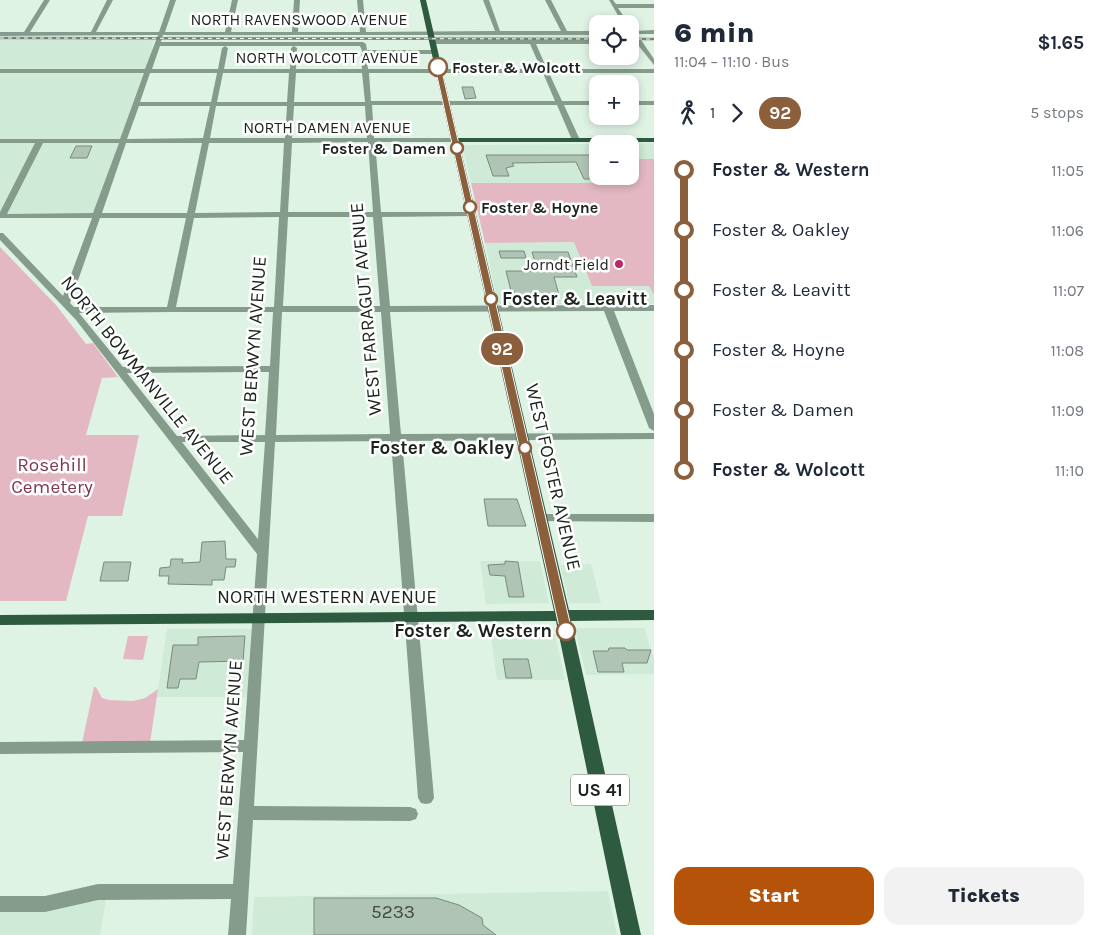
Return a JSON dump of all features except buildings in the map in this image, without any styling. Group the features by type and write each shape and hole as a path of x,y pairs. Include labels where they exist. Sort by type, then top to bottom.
{"main road":[{"name":"WEST FOSTER AVENUE","path":"423,0 541,518 631,935"},
{"name":"NORTH DAMEN AVENUE","path":"455,140 654,140"},
{"name":"NORTH WESTERN AVENUE","path":"0,620 654,615"}],"street":[{"path":"26,34 47,0"},
{"path":"93,34 110,0"},
{"path":"173,0 97,215 69,306 171,310 654,308"},
{"path":"228,32 235,0"},
{"path":"295,32 297,0"},
{"path":"360,0 363,33"},
{"path":"486,0 498,33"},
{"path":"548,0 565,33"},
{"path":"610,0 620,15"},
{"path":"614,6 654,6"},
{"name":"NORTH RAVENSWOOD AVENUE","path":"0,34 161,32 589,33"},
{"path":"639,32 654,32"},
{"path":"432,42 589,42"},
{"path":"532,42 576,140"},
{"path":"639,42 654,63"},
{"name":"NORTH RAVENSWOOD AVENUE","path":"158,44 363,44"},
{"name":"WEST FARRAGUT AVENUE","path":"363,44 387,309 426,798"},
{"path":"171,310 225,48"},
{"name":"WEST BERWYN AVENUE","path":"237,935 251,746 294,48"},
{"path":"364,54 435,52"},
{"name":"NORTH WOLCOTT AVENUE","path":"0,72 654,71"},
{"path":"137,104 589,103"},
{"path":"639,103 654,103"},
{"name":"NORTH DAMEN AVENUE","path":"0,141 455,140"},
{"path":"40,141 1,216 472,214"},
{"name":"NORTH BOWMANVILLE AVENUE","path":"0,235 69,306 262,552"},
{"path":"608,308 654,428"},
{"path":"119,370 274,369"},
{"path":"173,439 654,436"},
{"path":"541,518 654,518"},
{"path":"0,748 251,746"},
{"path":"246,813 410,814"},
{"path":"0,904 45,904 98,892 240,891"}],"shaded area":[{"path":"288,34 289,36 424,37 421,40 167,40 166,37 167,35"},
{"path":"437,35 589,35 589,40 439,40"},
{"path":"0,40 154,40 151,48 155,49 97,214 0,215"},
{"path":"639,143 654,143 654,159 639,159"},
{"path":"589,144 589,183 471,183 462,145"},
{"path":"654,235 654,304 498,304 485,243 600,242"},
{"path":"480,561 540,561 549,603 486,604"},
{"path":"591,564 601,603 569,603 560,565"},
{"path":"575,628 644,628 654,659 654,674 586,675"},
{"path":"167,629 258,629 254,697 157,697"},
{"path":"545,629 555,634 565,680 497,680 490,630"},
{"path":"608,891 617,935 252,935 254,897"},
{"path":"107,894 100,935 0,935 0,904"}],"green space":[{"path":"639,159 654,159 654,295 649,286 592,286 574,242 485,243 471,183 639,185"},
{"name":"Rosehill Cemetery","path":"0,247 56,305 86,344 93,343 118,377 102,378 86,435 139,435 122,516 88,516 66,601 0,601"},
{"path":"128,636 148,636 143,660 123,659"},
{"path":"94,687 96,687 102,698 133,701 145,698 158,689 150,743 82,743"}],"railway":[{"path":"0,38 589,39"},
{"path":"639,39 654,39"}],"bus line":[{"name":"92","path":"438,67 566,631"}],"place":[{"name":"Foster & Wolcott","path":"438,67"},
{"name":"Foster & Damen","path":"457,148"},
{"name":"Foster & Hoyne","path":"470,207"},
{"name":"Jorndt Field","path":"619,264"},
{"name":"Foster & Leavitt","path":"491,299"},
{"name":"Foster & Oakley","path":"525,448"},
{"name":"Foster & Western","path":"566,631"}]}
